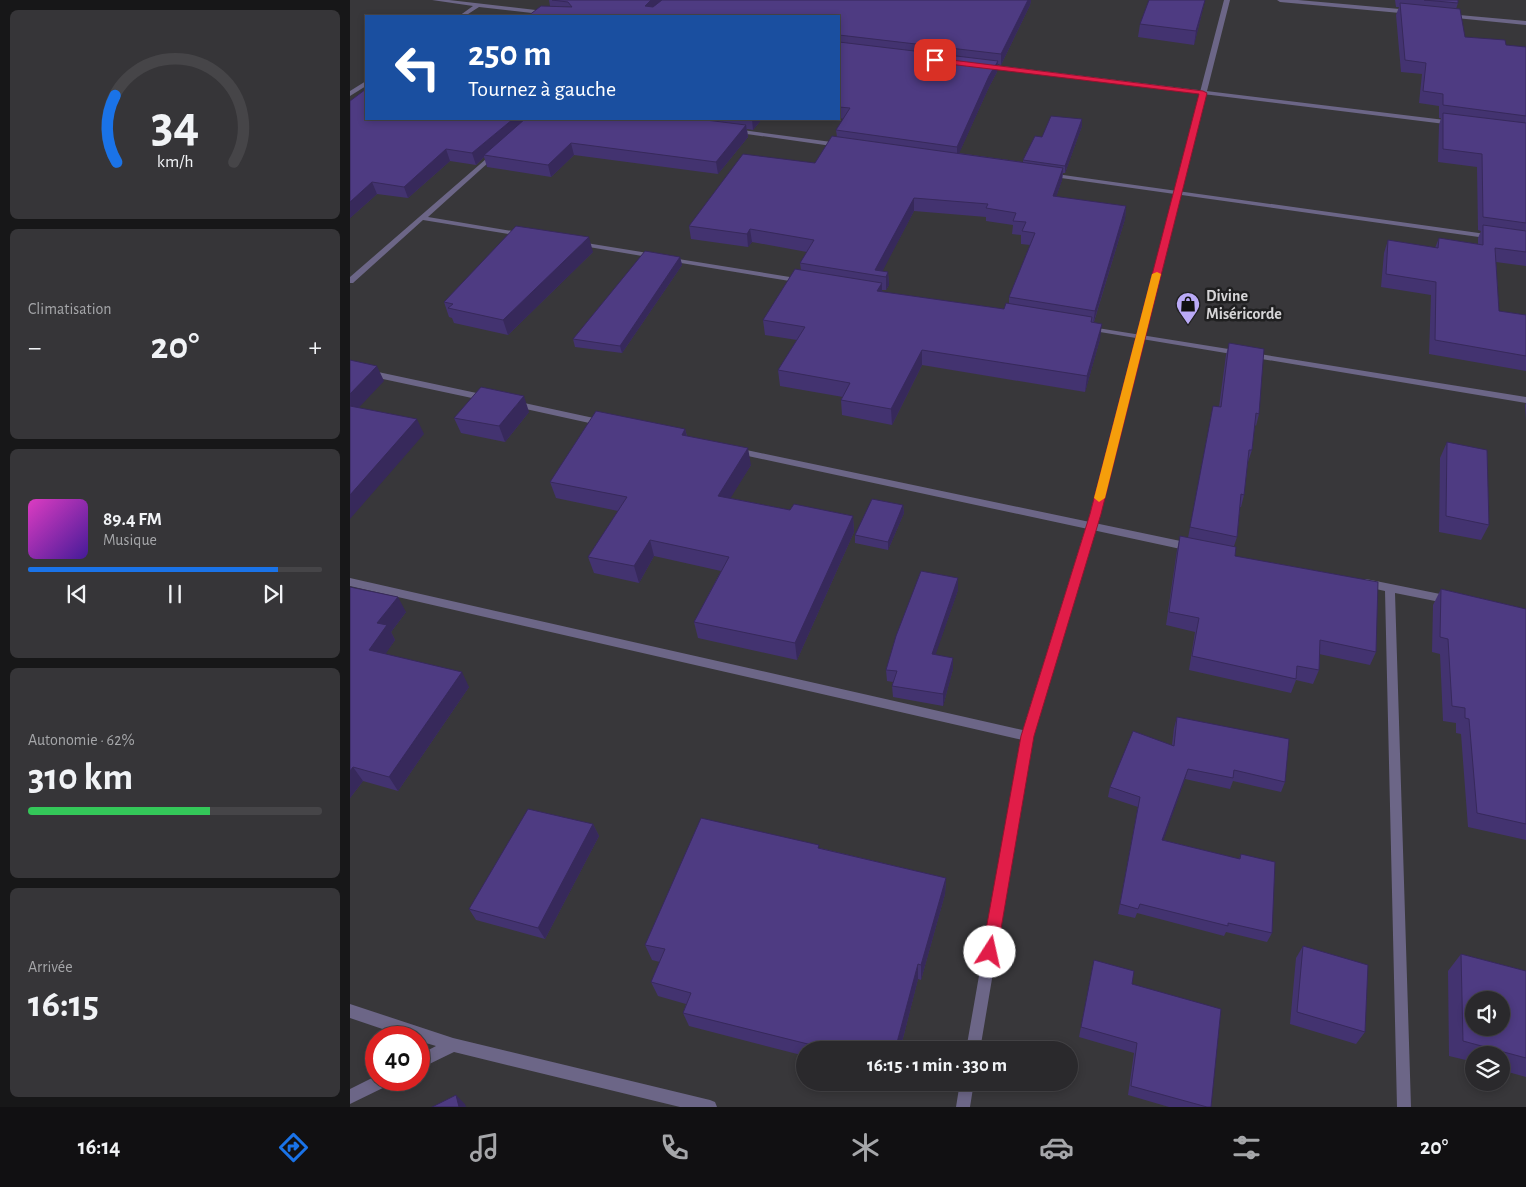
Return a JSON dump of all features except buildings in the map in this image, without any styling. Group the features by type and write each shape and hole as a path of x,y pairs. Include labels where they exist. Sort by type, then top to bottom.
{"street":[{"path":"435,0 562,15"},
{"path":"975,1041 1028,736 1092,526 1227,0"},
{"path":"1280,0 1418,13"},
{"path":"463,15 478,5"},
{"path":"1438,15 1526,23"},
{"path":"977,65 1458,123"},
{"path":"350,94 365,84"},
{"path":"726,130 844,146"},
{"path":"350,281 500,150"},
{"path":"1040,174 1497,237"},
{"path":"422,218 530,236"},
{"path":"570,242 806,281"},
{"path":"1082,327 1526,400"},
{"path":"350,369 614,425"},
{"path":"730,450 1197,548"},
{"path":"1351,580 1458,602"},
{"path":"350,582 1028,736"},
{"path":"1390,588 1404,1107"},
{"path":"350,1012 453,1045 710,1107"},
{"path":"430,1056 453,1045"},
{"path":"350,1097 365,1090"},
{"path":"963,1107 966,1091"}],"slow traffic":[{"path":"1099,498 1157,274"}],"place":[{"name":"Divine Miséricorde","path":"1188,325"}],"route":[{"path":"935,60 1203,93 1095,514 1028,736 990,952"}]}
